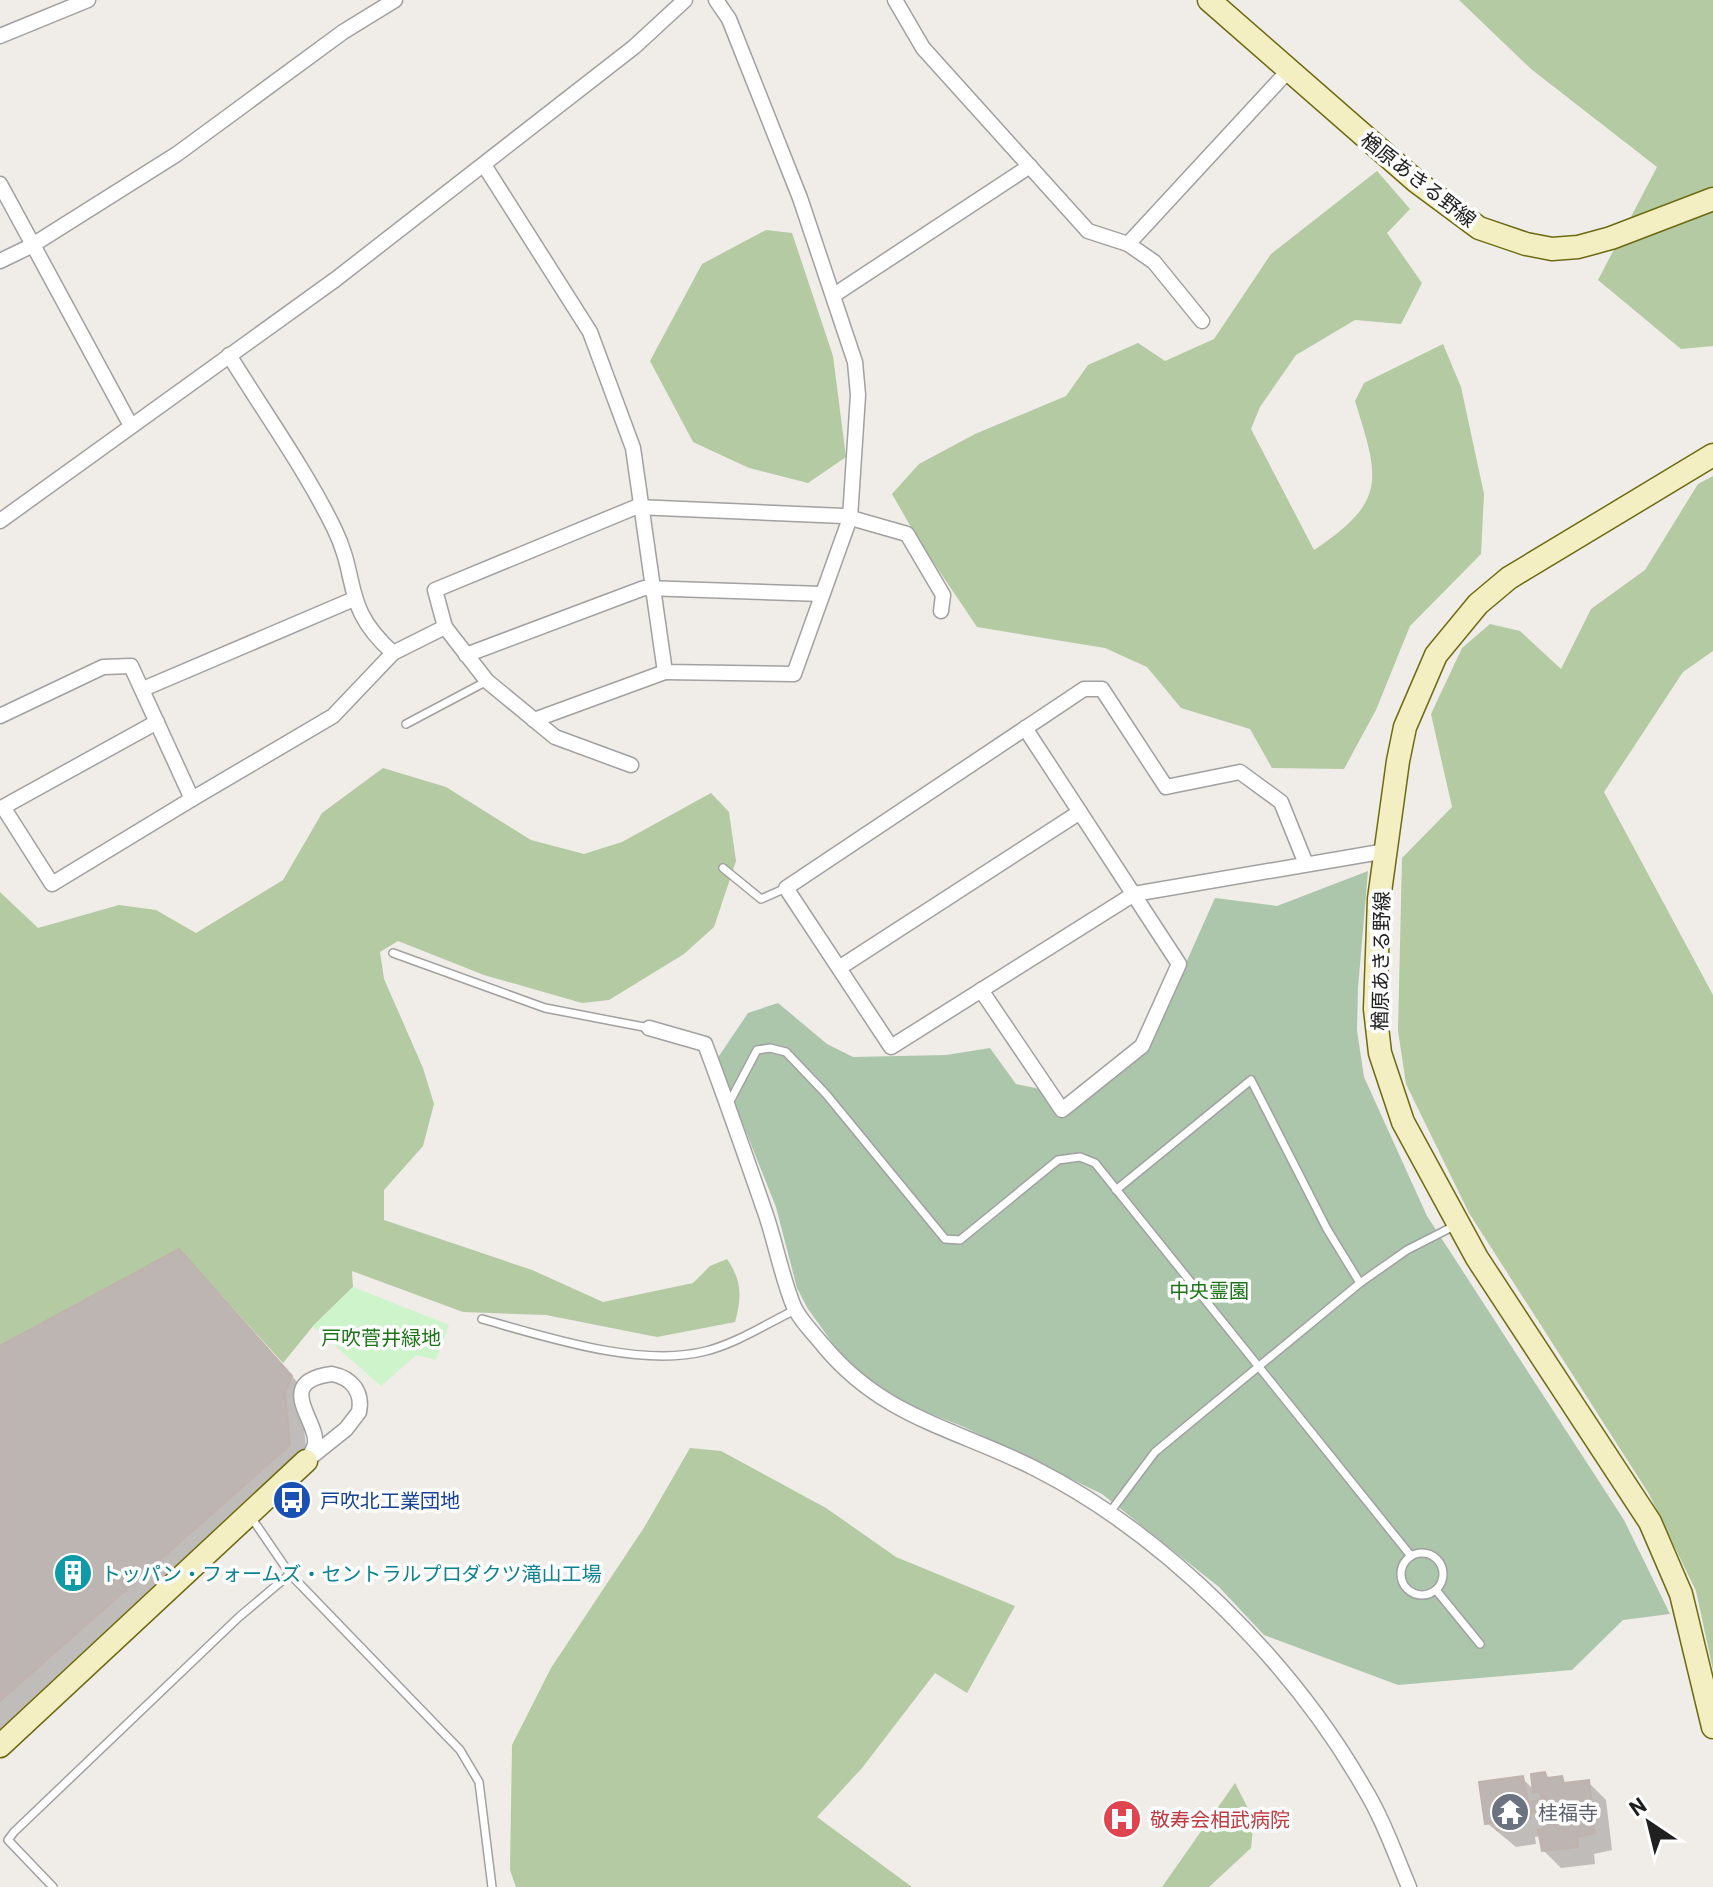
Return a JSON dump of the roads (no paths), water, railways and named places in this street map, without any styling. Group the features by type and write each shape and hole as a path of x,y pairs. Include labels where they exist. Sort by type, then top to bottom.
{"main road":[{"name":"楢原あきる野線","path":"1209,0 1449,208 1479,228 1552,249 1578,247 1611,238 1713,199"},
{"name":"楢原あきる野線","path":"1713,455 1509,578 1460,623 1436,655 1405,727 1386,851 1376,950 1375,1009 1380,1053 1403,1122 1457,1224 1650,1522 1681,1594 1713,1727"},
{"path":"0,1746 306,1461"}],"street":[{"path":"0,36 88,0"},
{"path":"0,261 31,246 177,154 343,32 395,0"},
{"path":"0,521 130,424 336,279 634,47 685,0"},
{"path":"534,720 665,672 794,674 850,518 858,395 855,362 834,295 729,19 716,0"},
{"path":"895,0 923,48 1088,231 1128,244 1154,262 1202,321"},
{"path":"1128,244 1288,71"},
{"path":"484,165 590,332 633,448 665,672"},
{"path":"834,295 1030,166"},
{"path":"0,184 130,424"},
{"path":"229,355 335,530 354,599 368,631 393,653"},
{"path":"631,765 555,737 487,681 445,627 435,590 636,507 850,518 907,534 943,595 941,611"},
{"path":"466,655 644,588 822,594"},
{"path":"143,689 354,599"},
{"path":"157,722 2,808 52,884 333,716 393,653 445,627"},
{"path":"0,716 103,667 131,666 192,799"},
{"path":"1306,864 1281,802 1240,772 1166,787 1102,689 1084,689 786,888 891,1047 1134,894 1386,851"},
{"path":"981,990 1062,1110 1142,1046 1179,964 1025,728"},
{"path":"839,968 1080,812"},
{"path":"649,1028 702,1041 728,1105 795,1310 859,1384 890,1406 1036,1469 1110,1512 1212,1597 1276,1666 1337,1745 1365,1788 1409,1887"},
{"path":"321,1375 340,1375 357,1389 359,1412 346,1429 306,1461 315,1444 315,1436 300,1404 302,1393 321,1375"}],"lane":[{"path":"406,724 487,681"},
{"path":"723,868 761,899 786,888"},
{"path":"393,953 545,1008 649,1028"},
{"path":"728,1105 757,1050 770,1048 786,1052 826,1094 945,1239 960,1240 1063,1157 1090,1160 1261,1367 1411,1556"},
{"path":"1116,1190 1251,1080 1327,1229 1360,1283"},
{"path":"1110,1512 1155,1452 1360,1283 1407,1250 1457,1224"},
{"path":"482,1319 633,1353 671,1355 715,1347 795,1310"},
{"path":"249,1515 290,1574 460,1750 479,1782 492,1887"},
{"path":"1425,1553 1440,1562 1443,1577 1436,1590 1420,1595 1404,1585 1401,1571 1411,1556 1425,1553"},
{"path":"0,1847 239,1617 290,1574"},
{"path":"1436,1590 1480,1644"},
{"path":"8,1840 53,1887"}],"place":[{"name":"戸吹北工業団地","path":"292,1500"},
{"name":"トッパン・フォームズ・セントラルプロダクツ滝山工場","path":"73,1573"},
{"name":"桂福寺","path":"1510,1812"},
{"name":"敬寿会相武病院","path":"1122,1819"}],"park label":[{"name":"中央霊園","path":"1209,1290"},
{"name":"戸吹菅井緑地","path":"381,1337"}]}
